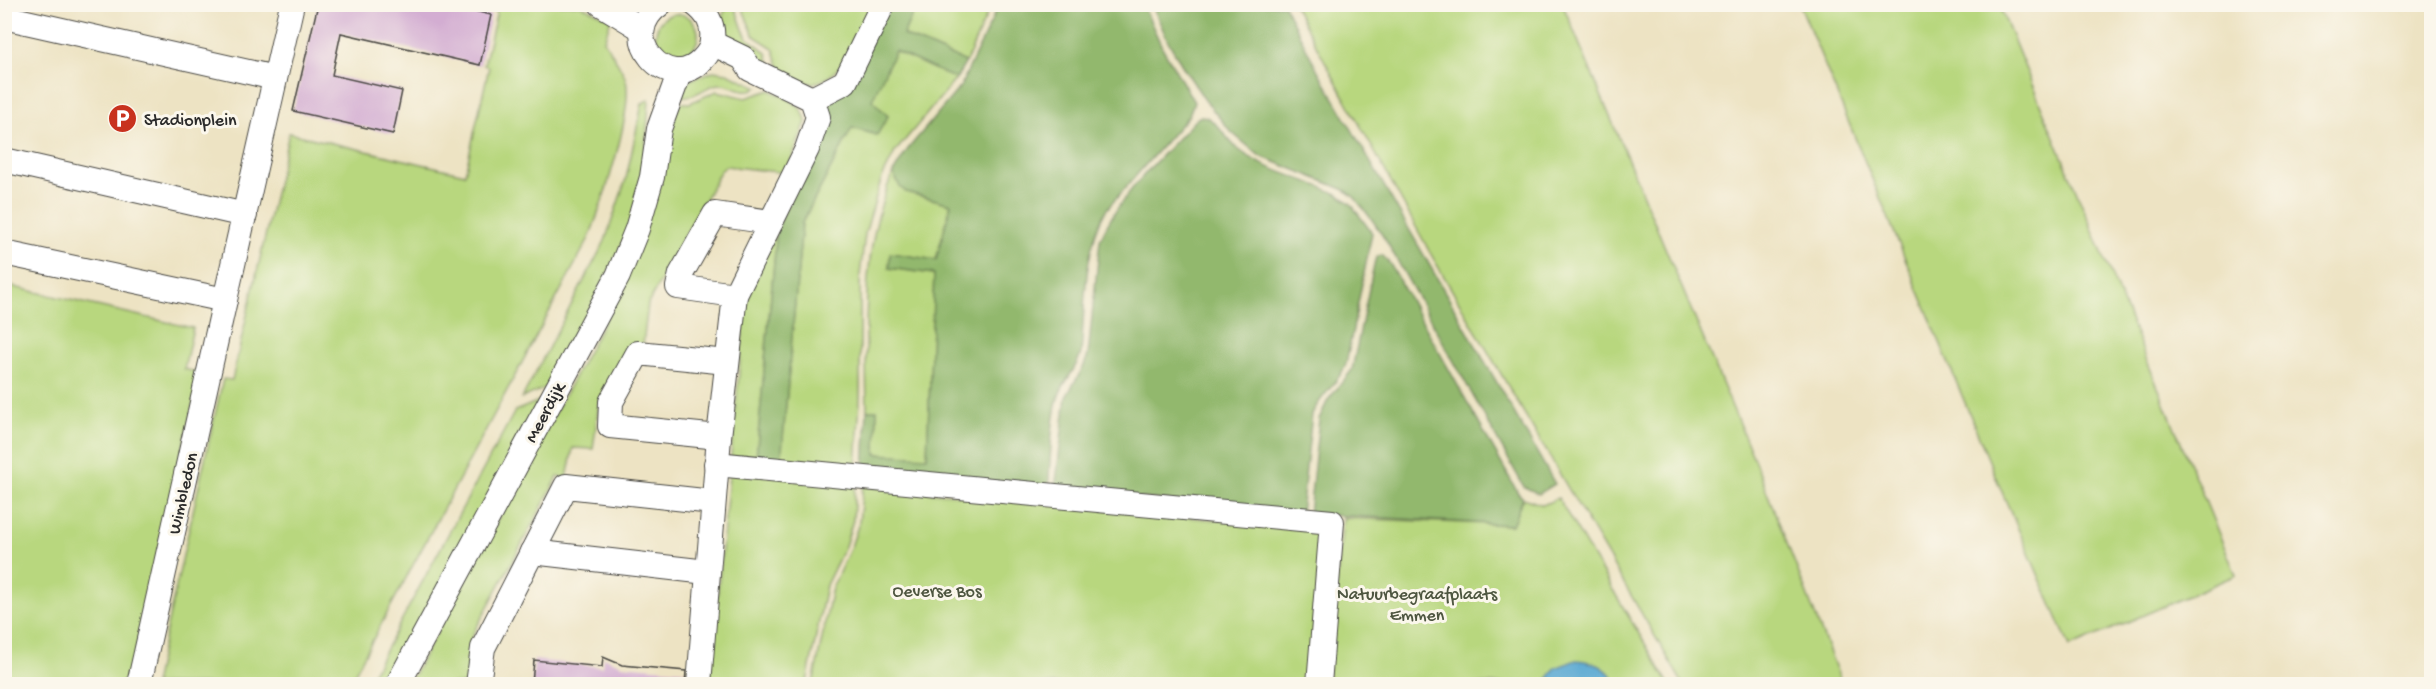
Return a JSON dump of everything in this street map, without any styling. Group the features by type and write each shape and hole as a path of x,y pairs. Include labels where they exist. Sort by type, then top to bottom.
{"street":[{"path":"4,253 225,300 292,4"},
{"path":"601,4 648,12 645,50 669,68 690,69 713,32"},
{"path":"695,4 704,11 713,32 739,70 750,69 812,99 818,117 807,149 735,295 716,464 699,684"},
{"path":"812,99 844,82 883,4"},
{"path":"4,17 275,78"},
{"name":"Meerdijk","path":"398,684 618,276 638,229 652,177 669,68"},
{"path":"4,160 244,215"},
{"path":"735,295 678,287 681,274 715,214 771,222"},
{"name":"Wimbledon","path":"139,684 225,300"},
{"path":"719,437 610,426 611,402 638,353 727,362"},
{"path":"716,464 1332,522 1319,684"},
{"path":"478,684 483,648 566,486 713,502"},
{"path":"532,552 707,572"}],"green space":[{"path":"469,5 580,5 611,19 604,41 625,77 626,110 616,157 589,238 349,684 154,684 223,379 232,380 289,133 465,174 489,67 484,65 497,11"},
{"path":"728,5 733,5 747,37 767,53 770,65 735,44 725,34 721,21"},
{"path":"741,5 873,5 856,41 840,66 820,81 808,83 782,74 773,48 754,36"},
{"path":"892,5 916,5 903,35 966,62 956,79 895,51 872,100 888,116 877,135 852,128 802,223 781,461 756,459 777,230 822,108"},
{"path":"916,5 991,5 966,62 903,35"},
{"path":"999,5 1143,5 1162,47 1194,102 1189,115 1106,210 1098,226 1086,279 1081,353 1059,395 1056,406 1048,489 864,472 867,410 877,410 876,454 927,457 934,274 889,268 890,253 936,260 951,204 906,192 900,187 893,173 908,149 960,87"},
{"path":"1152,5 1284,5 1316,67 1555,484 1539,494 1524,487 1388,244 1355,198 1345,190 1260,156 1231,132 1205,100 1183,67"},
{"path":"1294,5 1563,5 1754,459 1842,684 1683,684 1433,258"},
{"path":"1800,5 1999,5 2236,575 2070,647 2002,492"},
{"path":"677,14 692,20 698,35 692,50 677,56 662,50 656,35 662,20"},
{"path":"895,51 956,79 895,152 881,180 865,234 860,275 860,398 853,520 845,546 826,585 807,682 806,684 709,684 745,310 750,291 777,230 756,458 781,461 802,223 852,128 877,134 888,116 871,100"},
{"path":"713,71 727,73 758,87 744,90 720,84 691,96 678,96 690,80"},
{"path":"770,90 798,106 806,122 786,173 726,166 721,170 648,304 643,345 631,344 599,403 593,449 573,448 567,478 558,477 472,636 466,684 409,684 619,294 667,131 680,103 690,103 717,91 746,98"},
{"path":"649,99 645,152 639,189 624,239 548,387 522,398 605,241 626,179 642,104"},
{"path":"1201,116 1211,120 1238,149 1262,164 1339,195 1351,204 1372,233 1346,364 1312,414 1301,513 1055,490 1066,397 1088,355 1100,240 1108,223 1130,191"},
{"path":"893,173 906,192 951,204 936,260 891,253 889,268 934,274 927,458 876,454 877,410 867,410 866,319 870,259 882,201"},
{"path":"1382,255 1390,264 1518,493 1523,498 1512,525 1309,514 1319,419 1328,400 1352,370 1375,260"},
{"path":"5,285 193,328 184,369 200,373 129,684 5,684 4,411 10,386 5,384"},
{"path":"541,400 388,684 367,684 515,411"},
{"name":"Oeverse Bos","path":"863,486 1321,530 1312,684 813,684 832,588 851,547 859,523"},
{"name":"Natuurbegraafplaats Emmen","path":"1523,498 1543,505 1558,498 1669,684 1327,684 1343,518 1512,525"}],"water":[{"path":"1576,660 1605,669 1616,684 1544,684 1555,668"}],"building":[{"path":"318,4 446,4 491,15 480,65 341,33 332,75 402,91 393,134 293,111"},
{"path":"603,657 622,665 686,671 685,684 532,684 534,660 602,667"}],"place":[{"name":"Stadionplein","path":"123,119"}]}
